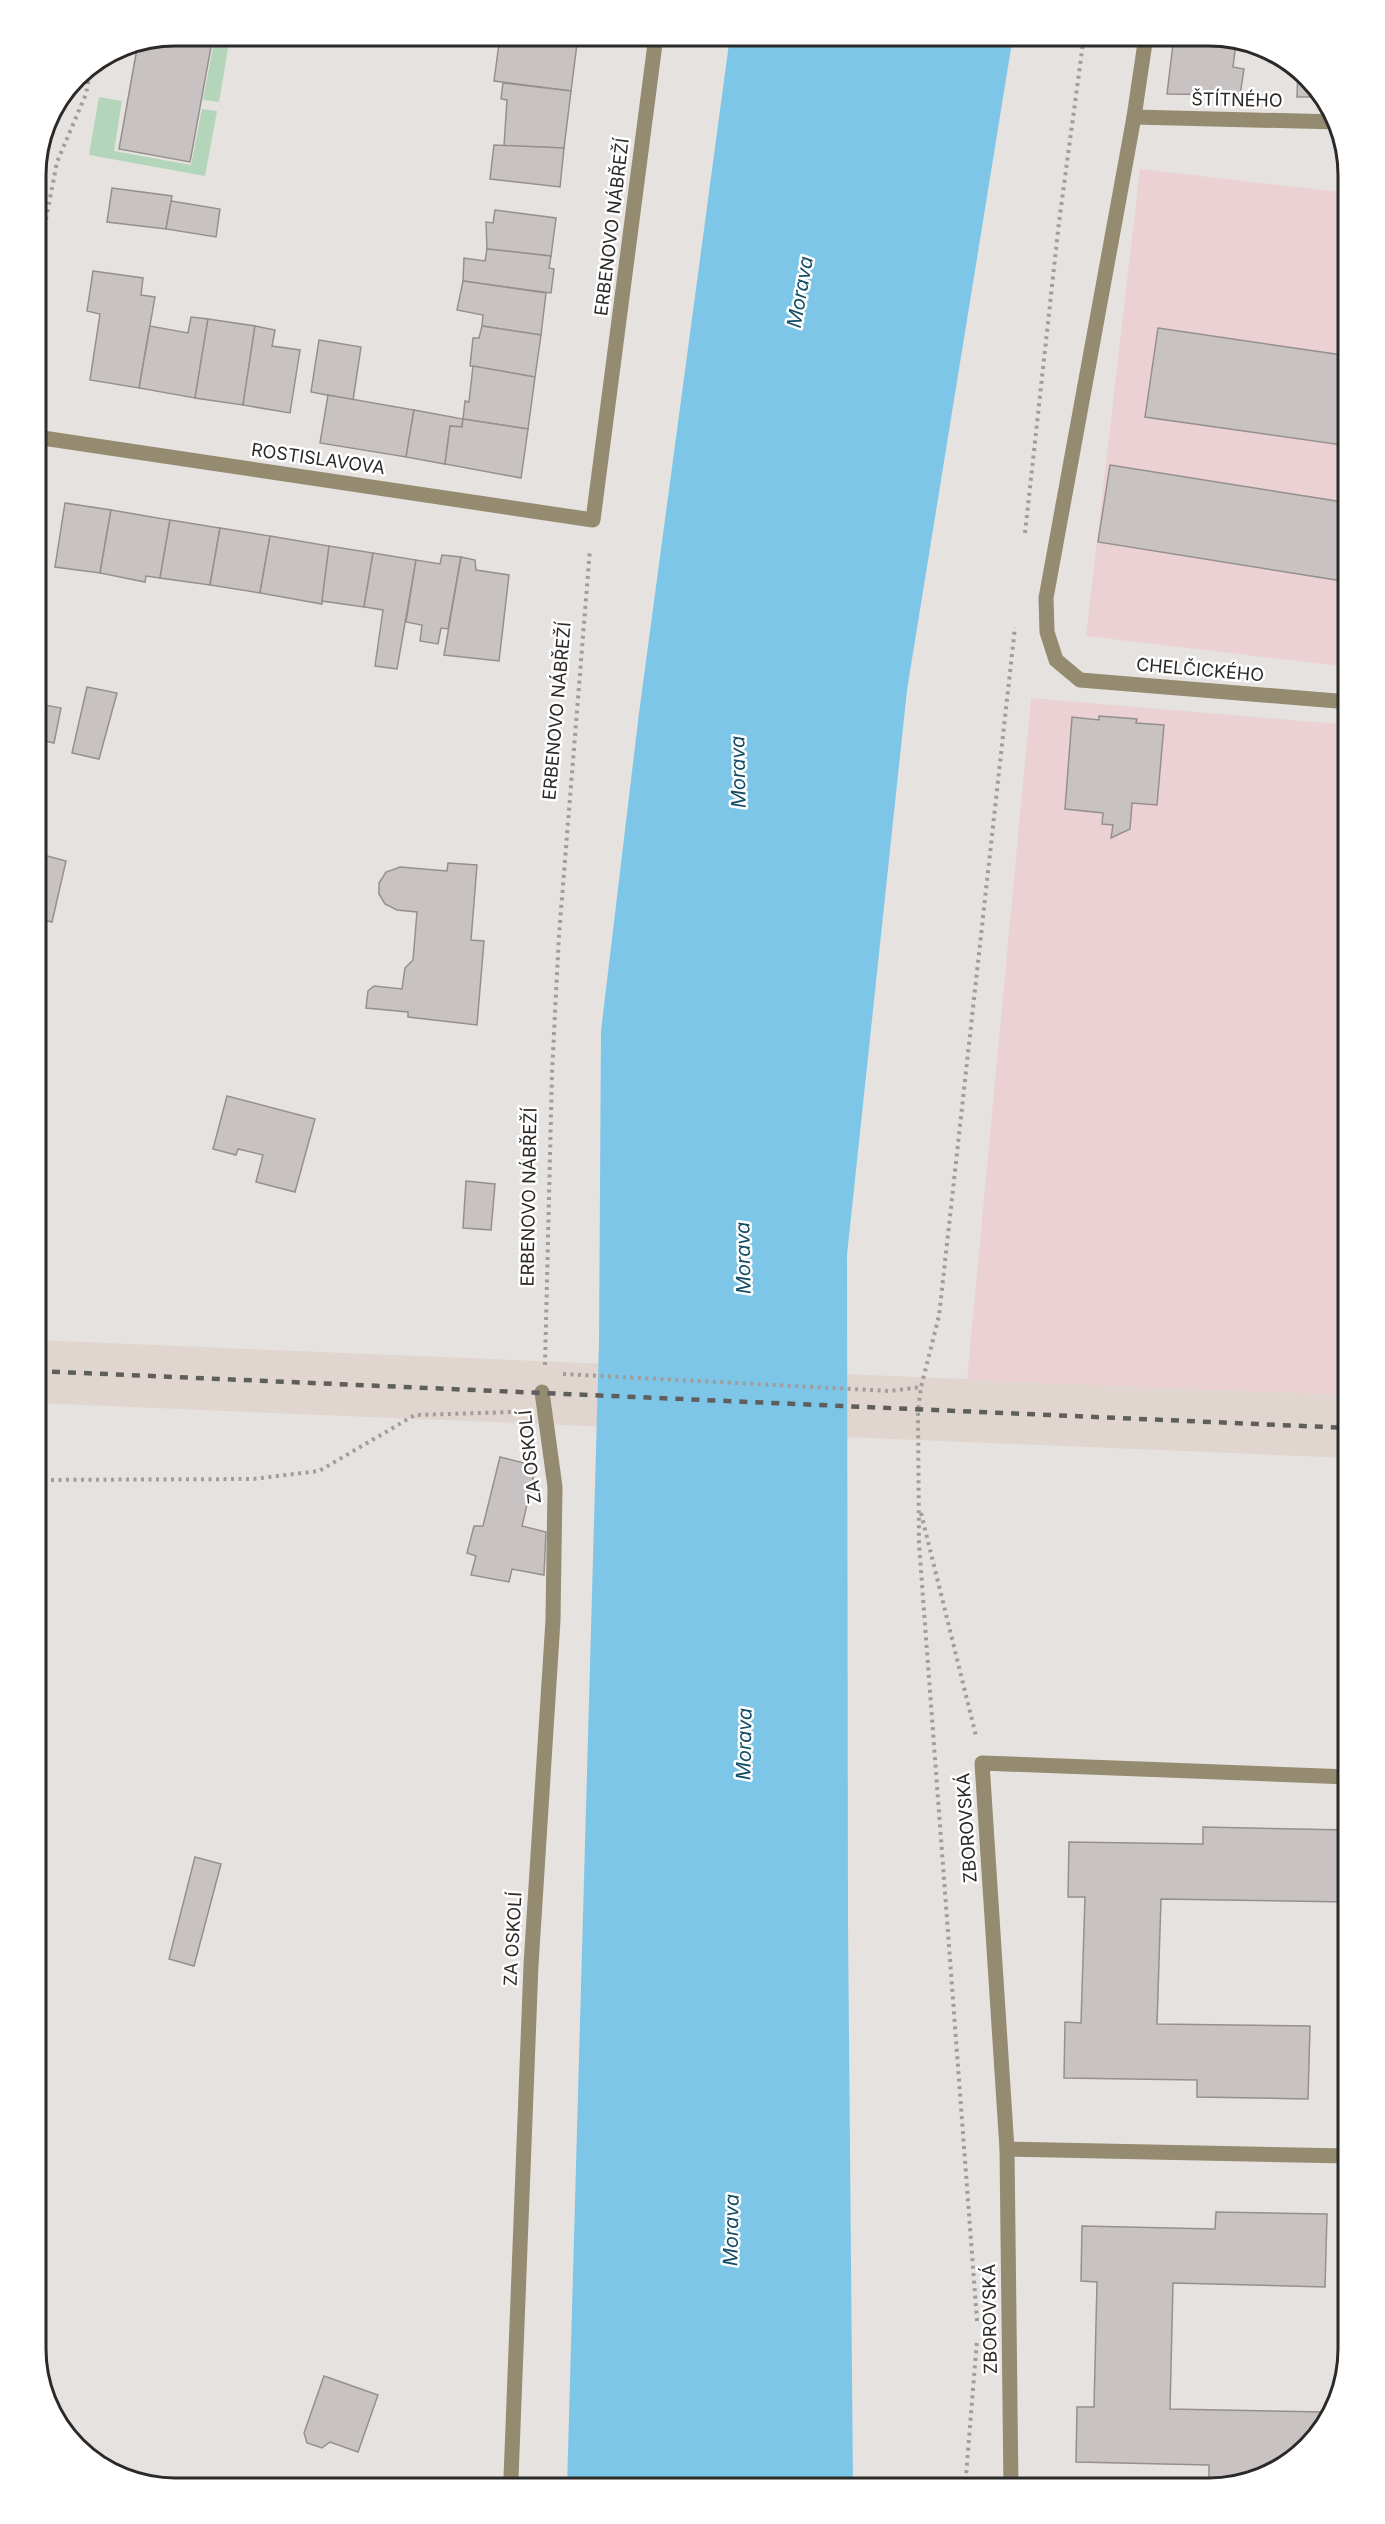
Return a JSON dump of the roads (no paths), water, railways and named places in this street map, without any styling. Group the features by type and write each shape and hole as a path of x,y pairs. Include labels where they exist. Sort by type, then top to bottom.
{"street":[{"name":"ERBENOVO NÁBŘEŽÍ","path":"593,520 656,46"},
{"path":"1134,117 1144,47"},
{"name":"ŠTÍTNÉHO","path":"1134,117 1327,122"},
{"name":"CHELČICKÉHO","path":"1134,117 1046,598 1047,632 1056,660 1080,680 1338,701"},
{"name":"ROSTISLAVOVA","path":"47,439 593,520"},
{"name":"ZA OSKOLÍ","path":"511,2477 531,1965 553,1620 555,1487 542,1392"},
{"name":"ZBOROVSKÁ","path":"1011,2478 1007,2149 982,1763 1338,1776"},
{"path":"1007,2149 1338,2156"}],"water":[{"name":"Morava","path":"729,47 1011,47 907,690 847,1255 848,1923 853,2478 567,2477 599,1343 601,1031 639,713"}],"railway":[{"path":"46,1371 1338,1428"}]}
